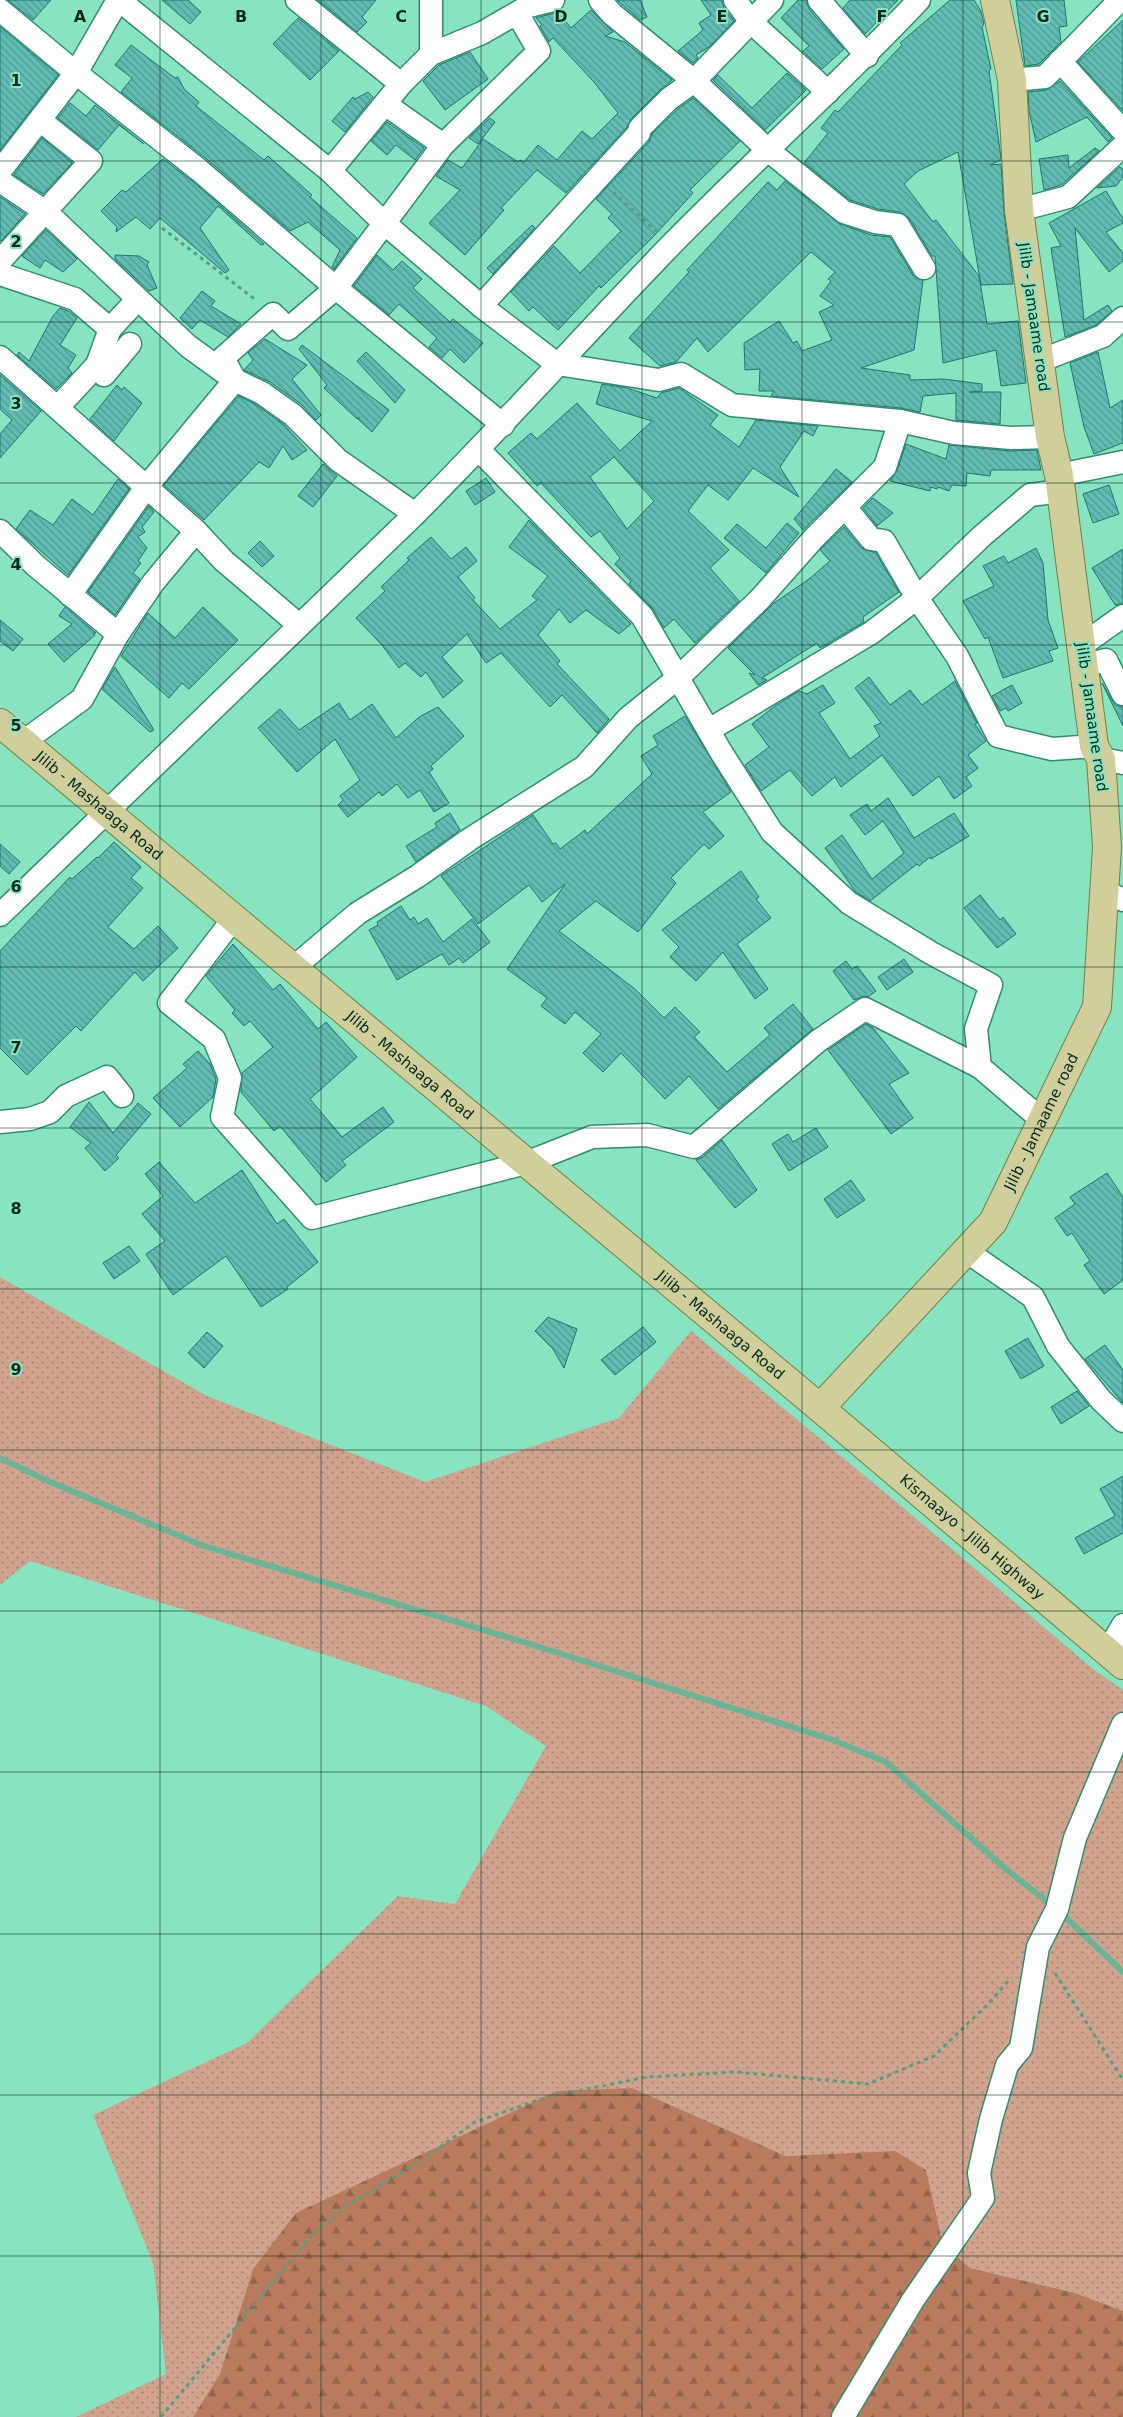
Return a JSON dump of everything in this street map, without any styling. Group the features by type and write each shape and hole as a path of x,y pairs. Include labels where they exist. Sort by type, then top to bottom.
{"main road":[{"name":"Jilib - Jamaame road","path":"820,1408 993,1222 1097,1007 1114,896 1107,846 1106,756 1082,655 1060,483 1050,437 1019,210 1012,80 995,0"},
{"name":"Jilib - Mashaaga Road","path":"0,723 820,1408"},
{"name":"Kismaayo - Jilib Highway","path":"820,1408 1115,1658"}],"street":[{"path":"0,171 41,121 76,73 118,0 330,171 383,222 480,306 558,364 659,380 681,374 732,405 900,421 954,433 1011,438 1050,437"},
{"path":"297,0 401,84"},
{"path":"431,0 431,54"},
{"path":"330,171 401,84 431,54 482,33 529,6 554,0"},
{"path":"600,0 612,14 694,81 769,151 844,212 875,222 898,226 924,268"},
{"path":"735,0 751,22 828,92"},
{"path":"480,306 639,133 645,123 669,99 694,81 772,0"},
{"path":"819,0 867,56"},
{"path":"0,915 415,514 503,425 671,245 867,56 919,0"},
{"path":"1012,80 1046,77 1114,7"},
{"path":"0,10 199,170 336,288 503,425"},
{"path":"235,380 223,358 273,314 288,329 336,288 383,222 443,145 539,51 517,13"},
{"path":"1060,61 1123,131"},
{"path":"385,104 443,145"},
{"path":"0,261 91,161 41,121"},
{"path":"1019,210 1068,197 1123,146"},
{"path":"0,181 46,212 137,300 188,346 235,380 262,393 294,415 338,460 415,514"},
{"path":"0,274 75,299 110,329"},
{"path":"58,407 97,365 110,329 137,300"},
{"path":"1040,361 1103,336 1123,318"},
{"path":"97,365 104,374 130,344"},
{"path":"0,358 147,486 196,531 224,561 299,625"},
{"path":"70,595 147,486 235,380"},
{"path":"292,968 358,913 584,767 628,718 679,677 760,599 814,538 885,467 900,421"},
{"path":"479,450 642,616 772,832 849,903 931,953 991,985 976,1029 980,1067"},
{"path":"709,730 871,633 917,598 982,536 1030,496 1060,483 1123,462"},
{"path":"845,507 871,539 884,542 917,598 957,656 998,736 1052,749 1106,756"},
{"path":"0,530 70,595 118,634"},
{"path":"23,742 82,699 118,634 153,584 196,531"},
{"path":"1082,655 1123,616"},
{"path":"1082,655 1106,660 1123,694"},
{"path":"234,918 169,1003 214,1039 230,1078 222,1117 312,1218 526,1164 592,1137 647,1135 694,1147 818,1041 865,1009 980,1067 1042,1120"},
{"path":"0,1122 30,1119 50,1112 66,1096 108,1076 122,1096"},
{"path":"966,1251 1034,1297 1058,1346 1100,1400 1123,1421"},
{"path":"1115,1658 1123,1625"},
{"path":"843,2417 914,2300 983,2198 980,2173 991,2119 1007,2065 1021,2048 1038,1947 1057,1909 1075,1838 1123,1724"}],"path":[{"path":"598,178 671,245"},
{"path":"162,228 273,314"},
{"path":"1038,1947 1123,2080"},
{"path":"161,2417 313,2234 349,2204 422,2160 475,2122 547,2097 647,2077 735,2072 868,2084 934,2056 988,2004 1013,1976"}],"shaded area":[{"path":"0,1277 207,1396 425,1482 619,1418 691,1331 1093,1669 1123,1690 1123,2311 1075,2293 970,2268 943,2245 895,2152 786,2156 632,2088 253,2269 220,2374 193,2417 76,2417 166,2374 153,2263 93,2115 247,2043 398,1896 455,1904 546,1746 486,1706 30,1561 0,1585"}],"green space":[{"path":"632,2088 786,2156 895,2151 926,2170 943,2245 970,2268 1075,2293 1123,2311 1123,2417 193,2417 220,2374 253,2269 296,2213 557,2091"}],"building":[{"path":"8,0 51,0 33,20"},
{"path":"162,0 188,0 201,12 190,24"},
{"path":"318,0 376,0 362,17 367,22 357,32"},
{"path":"617,0 640,0 647,17 640,20"},
{"path":"701,0 722,0 724,8 734,21 709,47 696,55 698,58 693,63 678,51 703,30 699,23 711,15"},
{"path":"798,0 806,0 809,9 844,49 822,69 803,51 809,46 781,18"},
{"path":"850,0 898,0 865,34 843,8"},
{"path":"950,0 974,0 981,11 984,24 982,27 991,69 989,71 1001,160 990,165 1001,164 1004,212 1013,284 981,285 958,152 918,171 904,184 933,222 936,220 979,276 987,324 1018,321 1026,383 1001,386 996,350 943,363 935,256 932,256 909,218 900,212 878,209 850,200 804,163 828,133 821,128 835,110 838,112 902,45 900,43"},
{"path":"1016,0 1064,0 1067,26 1059,27 1061,42 1039,64 1025,66"},
{"path":"591,10 613,32 605,36 625,42 672,80 631,119 627,127 566,193 537,170 501,208 504,210 465,255 429,223 460,190 436,176 448,160 462,168 483,139 518,162 520,160 524,162 538,145 557,160 582,131 592,139 618,113 594,82 553,38 549,42 540,26 542,25 536,18 558,12 571,28"},
{"path":"298,18 339,51 310,80 273,44"},
{"path":"1123,20 1123,111 1078,62"},
{"path":"0,27 58,75 0,150"},
{"path":"131,45 175,78 178,77 184,89 199,102 196,106 264,160 268,156 312,195 310,197 357,238 334,269 332,267 340,250 308,222 290,231 208,160 121,92 132,78 115,65"},
{"path":"470,52 488,79 445,110 423,81 439,65"},
{"path":"787,73 806,90 765,130 713,80 718,75 752,108"},
{"path":"1060,81 1112,138 1108,142 1087,117 1036,142 1029,111 1028,92 1047,90"},
{"path":"368,92 373,97 345,132 332,121 353,97 355,99"},
{"path":"693,98 740,141 690,190 693,193 654,236 601,288 599,286 558,330 533,307 529,311 511,292 554,246 580,273 621,231 608,218 612,214 596,199 649,142 652,134 678,109"},
{"path":"70,103 86,116 95,105 144,144 119,125 98,150 58,118"},
{"path":"490,118 495,122 478,144 469,138"},
{"path":"387,122 424,148 415,160 396,145 387,155 371,141"},
{"path":"42,138 72,163 43,194 14,175"},
{"path":"1095,148 1099,151 1061,185 1044,190 1039,159 1068,155 1069,168"},
{"path":"163,159 191,180 264,244 261,245 218,206 200,228 229,270 225,273 160,218 150,229 136,217 116,232 117,227 101,211 122,190 126,192"},
{"path":"1120,167 1123,169 1123,177 1116,186 1097,188"},
{"path":"785,181 840,224 871,235 890,237 913,275 923,281 914,350 861,368 910,375 910,380 944,379 982,384 982,391 970,392 1001,392 1000,424 956,420 956,393 923,396 920,412 901,408 771,396 774,391 759,391 760,369 745,370 744,343 779,321 793,343 797,341 802,351 832,340 819,312 834,305 820,296 831,281 828,279 835,272 811,252 708,352 697,338 676,362 660,366 629,338 689,272 687,270 768,182 777,190"},
{"path":"1106,191 1123,219 1123,223 1106,232 1123,253 1123,261 1109,272 1075,228 1084,320 1108,305 1112,311 1096,325 1065,337 1051,248 1061,246 1049,223"},
{"path":"0,197 25,214 1,241 0,240"},
{"path":"532,225 535,228 493,274 487,268"},
{"path":"46,230 77,259 63,272 45,260 40,268 22,256"},
{"path":"115,255 139,256 149,262 147,265 157,288 149,291 115,259"},
{"path":"377,255 393,270 402,261 422,279 413,288 450,322 453,319 483,343 464,363 450,349 442,358 429,347 437,338 399,304 389,315 354,286"},
{"path":"202,291 215,301 211,306 241,324 228,337 200,320 192,329 180,318"},
{"path":"60,308 77,318 60,345 76,355 68,368 72,373 56,389 17,355 19,352 29,361 53,316"},
{"path":"265,339 307,365 292,379 321,415 316,420 301,404 270,382 244,370 253,360 248,353"},
{"path":"302,345 389,410 372,432 358,419 360,417 357,419 324,388 327,385 299,349"},
{"path":"366,352 405,390 395,403 357,361"},
{"path":"1098,352 1110,408 1123,400 1123,443 1094,454 1084,427 1070,363"},
{"path":"0,375 41,411 0,458 0,434 12,420 0,409"},
{"path":"602,384 627,388 657,398 661,393 679,388 718,415 710,425 739,447 756,420 818,426 813,436 804,431 780,467 799,497 753,468 728,500 708,485 688,511 729,550 710,568 739,601 695,643 674,619 664,628 653,609 629,584 631,581 615,564 620,558 600,531 591,537 541,483 537,486 508,453 531,433 537,439 577,403 620,451 652,421 596,404","holes":["614,457 654,501 627,529 590,477"]},
{"path":"117,385 122,390 124,387 142,403 114,441 90,419"},
{"path":"239,396 255,404 284,425 307,450 292,460 283,446 269,468 259,462 204,520 164,485"},
{"path":"906,444 946,459 949,445 1010,451 1037,450 1041,470 991,470 990,476 967,473 966,486 952,485 949,491 938,487 937,489 931,487 930,491 890,481 897,471"},
{"path":"323,464 337,476 313,507 298,496"},
{"path":"836,469 852,482 803,530 794,519"},
{"path":"486,478 495,492 475,505 466,491"},
{"path":"118,479 129,489 68,575 16,529 30,510 53,525 72,499 93,515"},
{"path":"1109,485 1119,514 1093,523 1083,494"},
{"path":"873,498 893,513 877,526 863,508"},
{"path":"149,506 154,512 142,527 145,532 138,537 147,548 138,561 141,563 133,573 140,579 115,615 88,592"},
{"path":"529,520 631,624 619,634 586,610 570,623 559,609 538,635 560,661 557,664 609,719 597,733 562,695 550,707 501,653 486,663 467,634 442,657 463,681 443,698 426,672 421,677 405,663 399,668 382,645 356,618 385,591 381,587 409,560 407,558 431,537 451,559 466,547 477,561 458,577 475,598 473,600 500,629 537,600 532,596 548,576 509,547"},
{"path":"787,523 799,533 766,573 724,538 737,524 766,548"},
{"path":"844,527 861,548 876,553 899,592 863,617 864,622 820,648 817,643 762,678 767,680 758,685 749,673 755,675 728,648 774,603 809,579 830,561 820,550"},
{"path":"260,541 274,556 262,567 248,553"},
{"path":"1036,548 1043,563 1048,620 1058,648 1049,651 1053,661 1003,678 988,637 985,639 963,601 994,586 983,566 1004,556 1008,563"},
{"path":"1123,549 1123,603 1115,605 1092,568"},
{"path":"65,607 96,633 93,633 95,635 64,662 48,644 72,624 59,616"},
{"path":"203,607 238,640 189,689 182,683 169,698 121,656 148,613 175,638"},
{"path":"0,620 23,639 13,651 0,641"},
{"path":"115,667 154,730 150,732 102,689"},
{"path":"869,677 890,705 910,690 922,705 955,681 977,723 975,724 986,741 968,755 978,768 966,777 972,786 954,799 939,776 913,796 882,755 841,787 835,777 812,796 790,770 761,791 745,765 769,747 752,724 775,706 799,691 807,694 823,685 835,703 819,713 850,759 880,736 874,726 881,723 855,688"},
{"path":"1102,683 1115,705 1123,707 1123,726"},
{"path":"1012,685 1022,703 1008,711 1006,708 1000,711 992,696"},
{"path":"339,703 350,720 372,704 396,738 419,717 438,707 464,736 431,766 433,769 429,772 449,803 434,812 420,790 408,798 397,784 382,796 379,792 348,817 338,805 343,800 340,796 360,780 335,739 297,772 258,728 280,709 299,730"},
{"path":"685,716 731,792 703,812 724,836 709,849 704,844 671,878 676,883 638,932 596,901 559,931 635,989 664,1018 675,1007 700,1032 694,1037 727,1072 770,1035 764,1028 793,1004 813,1029 718,1109 689,1076 665,1099 621,1053 603,1072 583,1053 601,1034 575,1012 565,1024 541,1006 547,998 507,969 565,884 542,902 529,885 478,924 441,876 533,815 553,844 556,843 560,849 585,830 587,834 652,774 641,756 658,745 653,736"},
{"path":"888,798 914,838 954,813 969,836 931,859 930,857 919,866 917,864 870,901 855,891 825,848 842,835 872,879 904,853 883,821 865,835 850,815 867,804 871,811"},
{"path":"450,813 460,830 416,862 406,846 437,827 435,823"},
{"path":"114,842 141,867 131,878 143,888 108,927 134,949 158,926 178,948 143,981 135,972 81,1031 76,1026 27,1075 0,1048 0,951 70,877 72,879"},
{"path":"0,844 20,862 9,874 0,866"},
{"path":"741,871 759,897 756,899 771,918 737,944 768,989 755,999 723,952 696,981 670,957 679,947 662,930"},
{"path":"980,895 1000,920 1003,917 1016,934 997,948 964,908"},
{"path":"401,906 410,920 414,917 418,924 427,918 443,942 472,919 490,942 463,963 459,958 449,965 442,954 397,980 369,930 378,925 377,922"},
{"path":"233,944 273,990 280,984 318,1029 326,1022 357,1057 310,1099 342,1137 383,1107 394,1122 342,1161 346,1165 326,1182 280,1126 274,1131 241,1092 242,1073 273,1047 250,1021 244,1026 232,1013 235,1010 206,976"},
{"path":"904,959 913,972 887,990 878,977"},
{"path":"846,961 852,969 857,966 876,991 868,997 864,996 854,1000 833,971"},
{"path":"866,1024 873,1028 909,1073 889,1084 913,1118 891,1134 828,1050"},
{"path":"198,1051 210,1064 216,1079 213,1097 180,1127 153,1098 187,1068 183,1064"},
{"path":"89,1102 113,1133 138,1103 151,1114 116,1155 119,1158 105,1171 85,1148 91,1143 70,1127"},
{"path":"816,1128 828,1147 789,1171 772,1144 788,1134 793,1142"},
{"path":"722,1140 757,1190 735,1208 696,1160 703,1157"},
{"path":"159,1162 195,1203 242,1170 277,1224 284,1219 318,1262 287,1287 288,1289 261,1307 226,1256 173,1295 146,1254 165,1241 142,1214 163,1196 145,1174"},
{"path":"1107,1173 1123,1197 1123,1280 1104,1294 1084,1265 1090,1261 1072,1233 1067,1236 1055,1218 1075,1204 1070,1197"},
{"path":"851,1180 865,1200 837,1218 824,1199"},
{"path":"129,1246 140,1261 114,1279 103,1263"},
{"path":"548,1317 577,1329 564,1368 553,1349 535,1331"},
{"path":"643,1327 656,1342 615,1375 601,1360"},
{"path":"207,1332 223,1346 204,1368 188,1353"},
{"path":"1028,1338 1044,1366 1021,1379 1005,1351"},
{"path":"1105,1345 1123,1370 1123,1403 1085,1359"},
{"path":"1077,1391 1089,1406 1061,1424 1051,1407"},
{"path":"1123,1476 1123,1533 1084,1554 1075,1538 1115,1516 1100,1489"}],"waterway":[{"path":"0,1458 50,1482 204,1546 530,1644 833,1740 886,1762 1008,1871 1053,1906"},
{"path":"1061,1913 1123,1972"}]}
